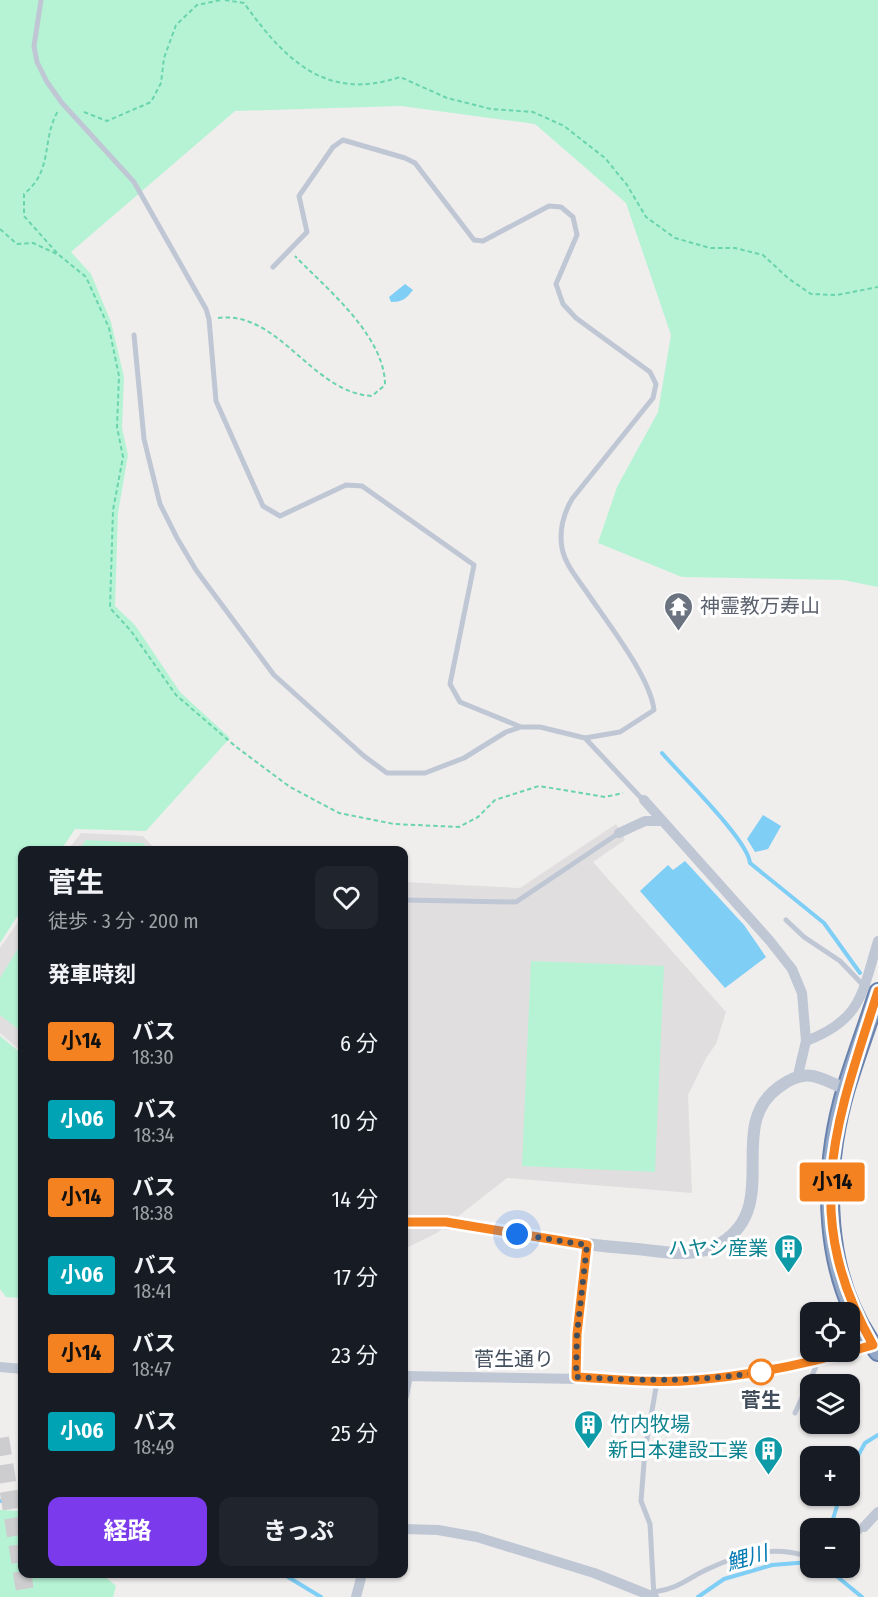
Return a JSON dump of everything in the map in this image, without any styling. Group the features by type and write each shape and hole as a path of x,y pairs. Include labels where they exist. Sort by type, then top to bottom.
{"highway":[{"path":"873,996 846,1089 834,1143 832,1232 834,1250 849,1300 875,1349"}],"street":[{"path":"644,800 792,969 802,993 806,1041 798,1075"},
{"path":"619,833 645,820 662,821"},
{"path":"806,1041 844,1021 854,1009 873,996 878,940"},
{"path":"408,1221 446,1222 587,1245 695,1253 706,1251 728,1239 738,1229 754,1190 752,1152 757,1112 766,1097 798,1075 810,1075 846,1089"},
{"path":"576,1377 577,1334 587,1245"},
{"name":"菅生通り","path":"860,1352 875,1349"},
{"name":"菅生通り","path":"408,1376 576,1377 657,1382 695,1381 766,1372 810,1362"},
{"path":"0,1367 18,1369"},
{"path":"864,1527 878,1512"},
{"path":"408,1529 448,1531 477,1537 594,1573 654,1595"},
{"path":"356,1597 361,1578"}],"lane":[{"path":"41,0 35,27 35,54 47,82 62,103 134,182 184,268 209,319 216,400 263,506 280,516 346,486 362,486 474,565 450,684 459,702 521,727 540,728 585,738 620,732 654,710 653,697 619,639 567,564 561,547 565,511 653,398 656,384 650,372 576,318 563,304 556,284 577,235 573,217 561,207 549,206 483,242 474,240 415,163 343,140 333,147 299,196 307,232 273,267"},
{"path":"134,335 144,439 160,504 196,570 274,675 363,756 387,773 425,773 464,758 506,732 521,727"},
{"path":"585,738 644,800"},
{"path":"408,900 516,902 619,833"},
{"path":"786,920 804,937 840,961 873,996"},
{"path":"795,1413 818,1362"},
{"path":"657,1382 645,1450 641,1501 650,1524 654,1595 675,1589 709,1568 740,1556 767,1550 800,1553"},
{"path":"860,1531 864,1527"}],"path":[{"path":"59,255 24,216 24,194 37,183 48,154 50,125 62,103 106,121 151,102 161,83 164,58 176,25 197,5 221,0"},
{"path":"225,0 243,3 263,30 296,62 325,81 376,86 400,77 447,98 491,109 533,112 564,126 605,158 627,185 646,217 675,238 710,248 735,248 763,255 789,279 811,294 837,295 878,287"},
{"path":"209,319 236,316 262,328 315,371 355,395 372,396 385,385 385,371 377,350 353,315 289,250"},
{"path":"539,786 605,797 624,792"}],"shaded area":[{"path":"616,824 625,840 593,862 726,1012 716,1044 706,1058 688,1095 692,1193 507,1178 437,1233 408,1247 408,882 520,888"},
{"path":"81,833 143,836 152,846 71,846"},
{"path":"18,922 18,1049 0,1033 0,948"}],"green space":[{"path":"0,0 878,0 878,587 843,580 682,577 598,543 617,487 658,412 671,335 626,203 535,124 401,106 235,111 71,252 91,274 111,322 124,377 122,428 128,455 118,513 115,606 135,625 180,692 230,738 146,831 75,829 64,846 18,846 18,915 0,943"},
{"path":"86,840 143,843 146,846 82,846"},
{"path":"18,949 18,1029 0,1015 0,978"},
{"path":"531,961 664,966 655,1172 522,1166"},
{"path":"0,1036 18,1051 18,1298 6,1297 0,1289"},
{"path":"0,1510 18,1511 18,1578 107,1578 116,1586 113,1597 0,1597"}],"water":[{"path":"405,284 413,290 404,299 391,302 389,297"},
{"path":"763,815 781,826 768,849 755,852 747,839"},
{"path":"685,861 744,925 766,957 725,988 640,891 668,865 673,870"}],"waterway":[{"path":"662,753 726,824 738,839 750,863 824,923 860,973"},
{"path":"860,1452 865,1443 878,1435"},
{"name":"鯉川","path":"0,1501 18,1501"},
{"path":"833,1518 837,1506"},
{"name":"鯉川","path":"698,1597 724,1579 772,1565 800,1563"},
{"name":"鯉川","path":"290,1578 321,1597"},
{"name":"鯉川","path":"839,1578 862,1597"}],"tunnel":[{"path":"0,1438 18,1548"},
{"path":"23,1578 26,1597"}],"bus line":[{"name":"小14","path":"408,1222 446,1222 587,1245 577,1334 576,1377 657,1382 695,1381 766,1372 873,1345 849,1300 834,1250 832,1178 834,1143 846,1089 878,991"}],"place":[{"name":"神霊教万寿山","path":"679,632"},
{"name":"ハヤシ産業","path":"789,1274"},
{"name":"菅生","path":"761,1372"},
{"name":"竹内牧場","path":"589,1450"},
{"name":"新日本建設工業","path":"769,1476"}],"route":[{"path":"517,1234 587,1245 577,1334 576,1377 657,1382 695,1381 761,1372"}]}
